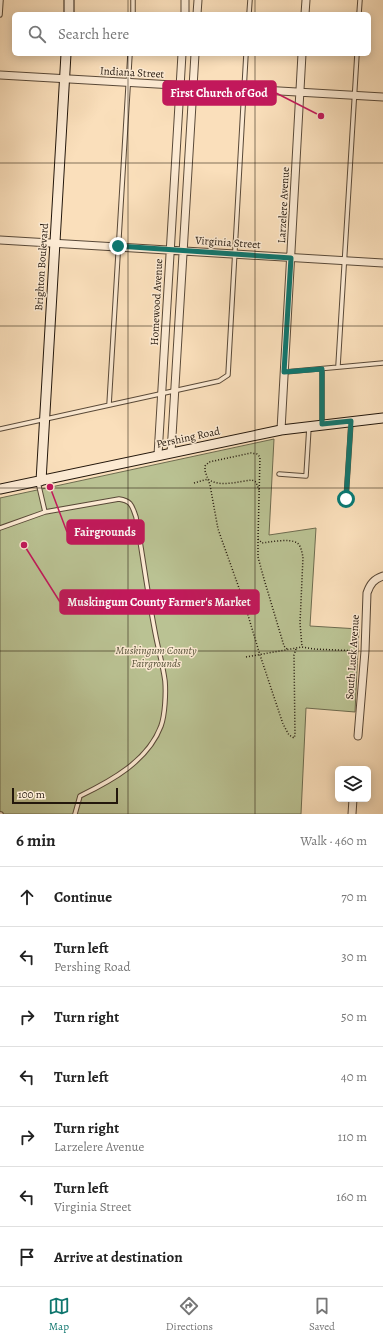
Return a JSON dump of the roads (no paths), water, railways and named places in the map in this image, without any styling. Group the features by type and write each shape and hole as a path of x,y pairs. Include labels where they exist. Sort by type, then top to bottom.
{"street":[{"path":"68,12 69,0"},
{"path":"184,12 185,0"},
{"path":"197,12 198,0"},
{"path":"305,12 306,0"},
{"name":"Brighton Boulevard","path":"40,481 66,56"},
{"name":"Homewood Avenue","path":"158,455 182,56"},
{"path":"171,452 195,56"},
{"name":"Larzelere Avenue","path":"281,430 302,56"},
{"name":"Indiana Street","path":"0,74 383,97"},
{"name":"Virginia Street","path":"0,240 170,249 383,263"},
{"name":"Pershing Road","path":"0,489 281,430 383,418"},
{"name":"South Luck Avenue","path":"358,736 365,651 367,593 373,580 383,576"},
{"path":"352,814 353,802"}],"lane":[{"path":"0,15 1,0"},
{"path":"133,0 133,12"},
{"path":"249,12 250,0"},
{"path":"359,12 360,0"},
{"path":"109,405 130,56"},
{"path":"0,429 219,381 228,375 246,56"},
{"path":"338,366 357,56"},
{"path":"284,372 383,363"},
{"path":"322,369 322,424"},
{"path":"346,499 351,421"},
{"path":"278,474 306,476 309,426"},
{"path":"40,481 44,512"},
{"path":"0,528 44,512 119,499 126,500 131,504 136,517 165,682 163,717 160,727 150,745 138,759 107,783 80,796 75,814"}],"place":[{"name":"First Church of God","path":"321,116"},
{"name":"Fairgrounds","path":"50,487"},
{"name":"Muskingum County Farmer's Market","path":"24,545"}],"park label":[{"name":"Muskingum County Fairgrounds","path":"156,656"}]}
